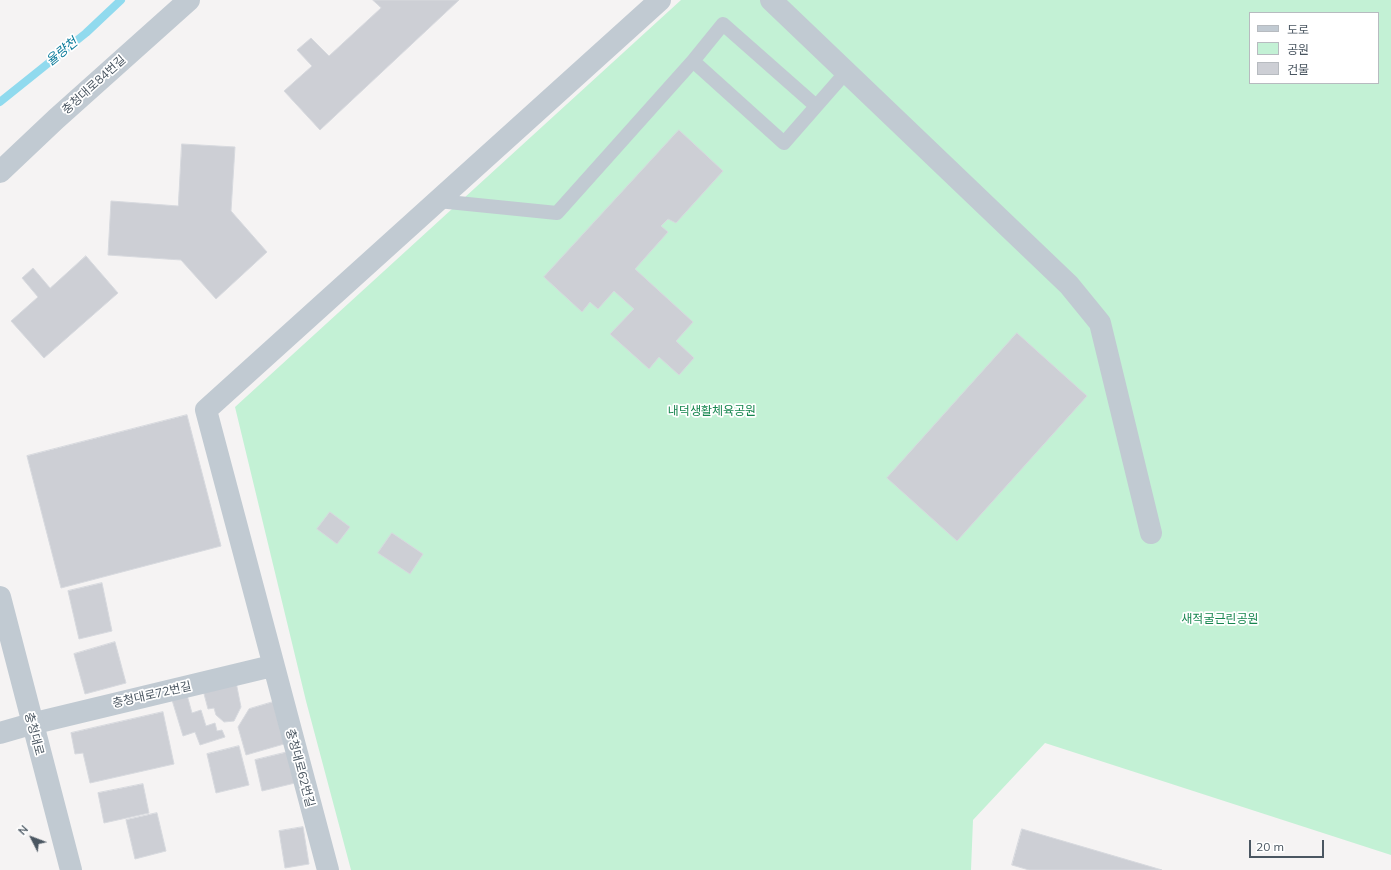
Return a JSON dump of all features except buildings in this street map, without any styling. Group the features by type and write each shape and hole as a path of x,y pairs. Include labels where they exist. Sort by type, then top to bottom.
{"street":[{"name":"충청대로84번길","path":"0,172 56,119 189,0"},
{"path":"438,201 660,0"},
{"path":"771,0 1069,285 1100,323 1151,533"},
{"name":"충청대로62번길","path":"328,870 272,666 206,410 438,201"},
{"name":"충청대로","path":"0,597 31,724 70,870"},
{"name":"충청대로72번길","path":"0,733 31,724 272,666"}],"lane":[{"path":"438,201 557,213 693,61 723,24 816,106"},
{"path":"693,61 784,143 846,71"}],"green space":[{"path":"681,0 1391,0 1391,855 1045,743 973,820 971,870 351,870 306,701 235,407"}],"waterway":[{"name":"율량천","path":"0,102 86,33 121,0"}],"park label":[{"name":"내덕생활체육공원","path":"712,411"},
{"name":"새적굴근린공원","path":"1220,619"}]}
